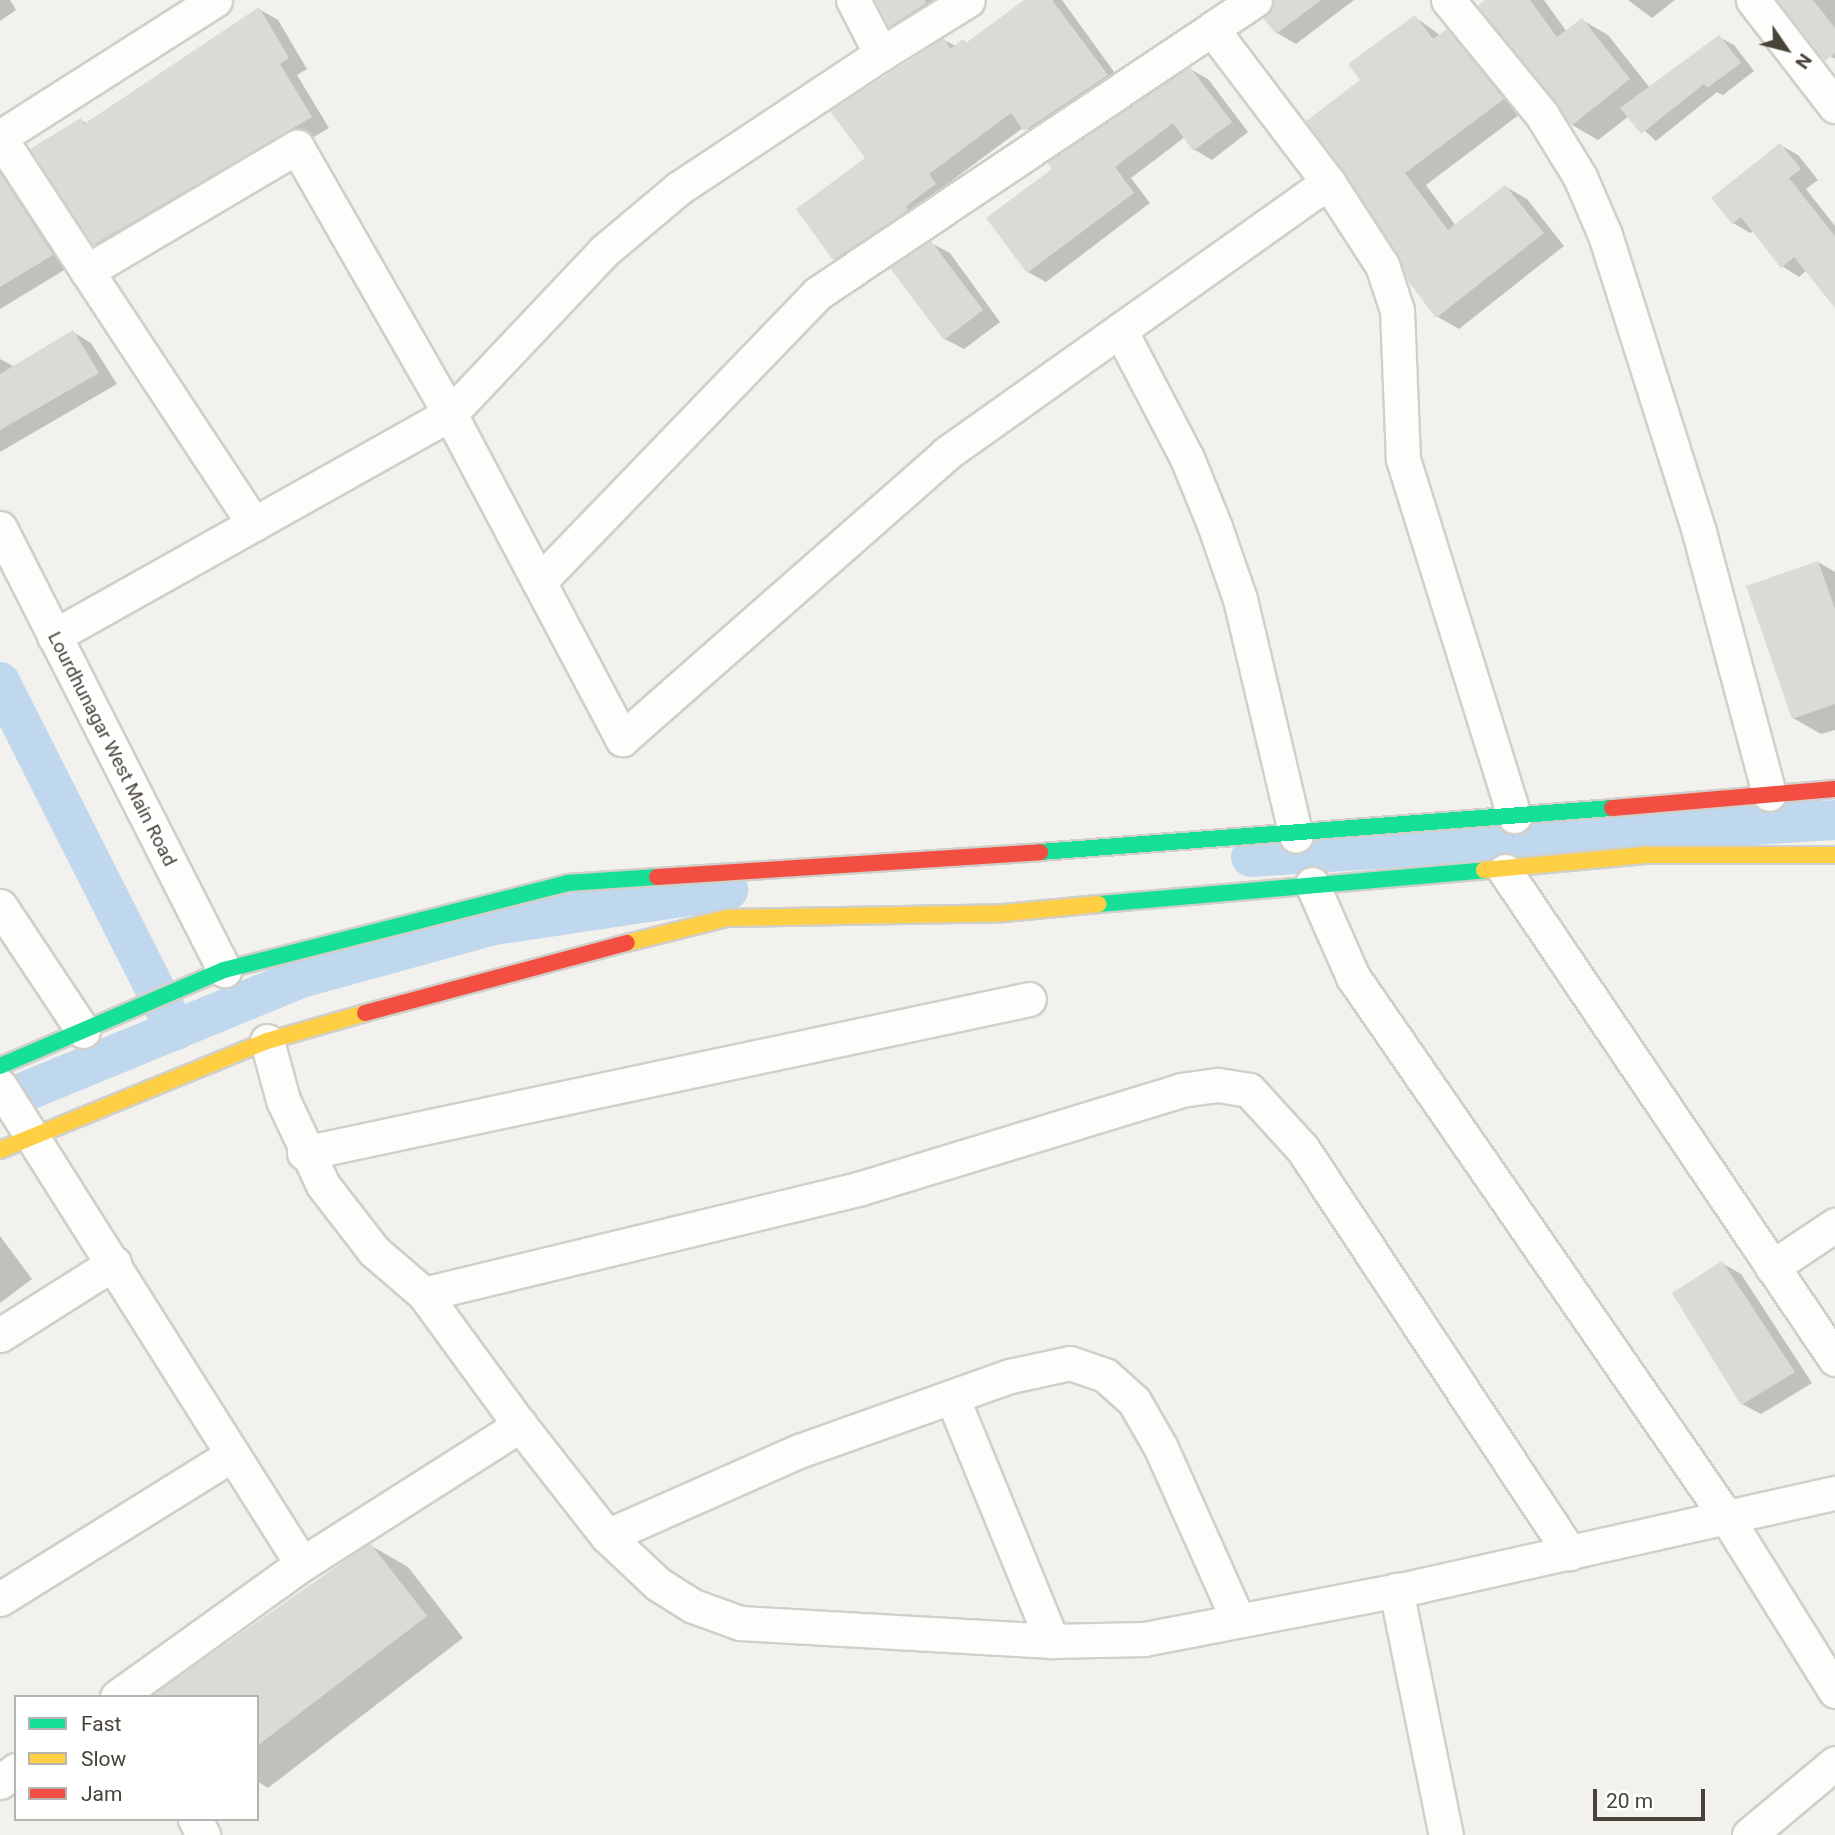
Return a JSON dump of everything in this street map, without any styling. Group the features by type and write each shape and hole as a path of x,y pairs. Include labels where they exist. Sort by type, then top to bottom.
{"main road":[{"path":"0,1066 224,970 567,883 1296,835 1835,789"},
{"path":"0,1150 23,1125 267,1041 481,980 727,918 1004,913 1312,884 1504,870 1644,855 1835,855"}],"street":[{"path":"215,0 0,138 254,524"},
{"path":"853,0 881,54"},
{"path":"54,636 450,414 604,251 679,188 881,54 968,0"},
{"path":"539,582 818,293 1255,0"},
{"path":"1448,0 1542,115 1580,177 1605,235 1699,531 1769,794"},
{"path":"1753,0 1835,106"},
{"path":"1212,29 1328,182 1382,265 1397,310 1404,460 1514,816"},
{"path":"87,271 297,147 450,414 622,739 947,453 1328,182"},
{"path":"1120,330 1186,458 1215,527 1240,599 1296,835"},
{"name":"Lourdhunagar West Main Road","path":"0,528 224,970"},
{"path":"1504,870 1835,1359"},
{"path":"1312,884 1353,977 1727,1518 1835,1691"},
{"path":"0,906 83,1031"},
{"path":"304,1153 1029,999"},
{"path":"267,1041 283,1100 304,1153 374,1251 425,1294 520,1425 607,1535 658,1584 693,1606 740,1623 1052,1641 1144,1639 1237,1618 1396,1590 1835,1493"},
{"path":"425,1294 858,1189 1181,1090 1218,1085 1249,1090 1302,1149 1570,1553"},
{"path":"0,1086 302,1564"},
{"path":"1772,1267 1835,1224"},
{"path":"0,1335 114,1263"},
{"path":"607,1535 799,1451 952,1397 1070,1363 1105,1375 1134,1401 1161,1448 1237,1618"},
{"path":"952,1397 1052,1641"},
{"path":"122,1695 302,1564 520,1425"},
{"path":"0,1599 233,1454"},
{"path":"1396,1590 1446,1835"},
{"path":"1749,1835 1835,1763"}],"building":[{"path":"875,0 925,0 926,3 889,27"},
{"path":"1024,0 1052,0 1108,75 1024,131 1011,113 929,174 936,184 906,206 908,210 833,260 796,209 865,158 830,111 944,38 950,49 963,39 966,43"},
{"path":"1274,0 1321,0 1276,34 1263,18"},
{"path":"1485,0 1530,0 1557,37 1582,18 1630,79 1571,126 1478,6"},
{"path":"1777,0 1813,0 1835,28 1835,53 1825,61"},
{"path":"259,7 289,58 280,64 312,117 93,245 30,149 81,118 84,124"},
{"path":"1415,15 1433,39 1447,29 1504,99 1405,173 1448,230 1505,185 1544,233 1436,318 1408,281 1398,255 1344,172 1306,121 1360,80 1348,64"},
{"path":"1719,35 1741,63 1707,88 1704,84 1641,134 1620,108"},
{"path":"1190,67 1232,122 1193,151 1173,123 1115,167 1134,193 1027,273 986,218 1052,169 1047,162"},
{"path":"1780,143 1801,169 1789,178 1835,236 1835,308 1794,257 1781,268 1741,217 1732,224 1711,198"},
{"path":"0,173 53,255 0,287"},
{"path":"931,241 983,310 944,340 890,268"},
{"path":"73,330 99,373 0,430 0,374"},
{"path":"1818,561 1835,609 1835,704 1792,719 1746,586"},
{"path":"1722,1261 1795,1372 1741,1405 1672,1293"},
{"path":"370,1543 427,1616 259,1744 259,1695 153,1695"}],"waterway":[{"path":"0,682 176,1030"},
{"path":"1251,857 1835,820"},
{"path":"0,1102 301,978 494,925 728,890"}],"traffic: fast":[{"path":"1040,852 1612,808"},
{"path":"1099,904 1484,870"},
{"path":"0,1066 224,970 567,883 657,877"}],"traffic: slow":[{"path":"1484,870 1645,855 1835,855"},
{"path":"627,943 727,918 1004,913 1099,904"},
{"path":"0,1150 267,1041 365,1013"}],"traffic: jam":[{"path":"1612,808 1835,789"},
{"path":"657,877 1040,852"},
{"path":"365,1013 627,943"}]}
